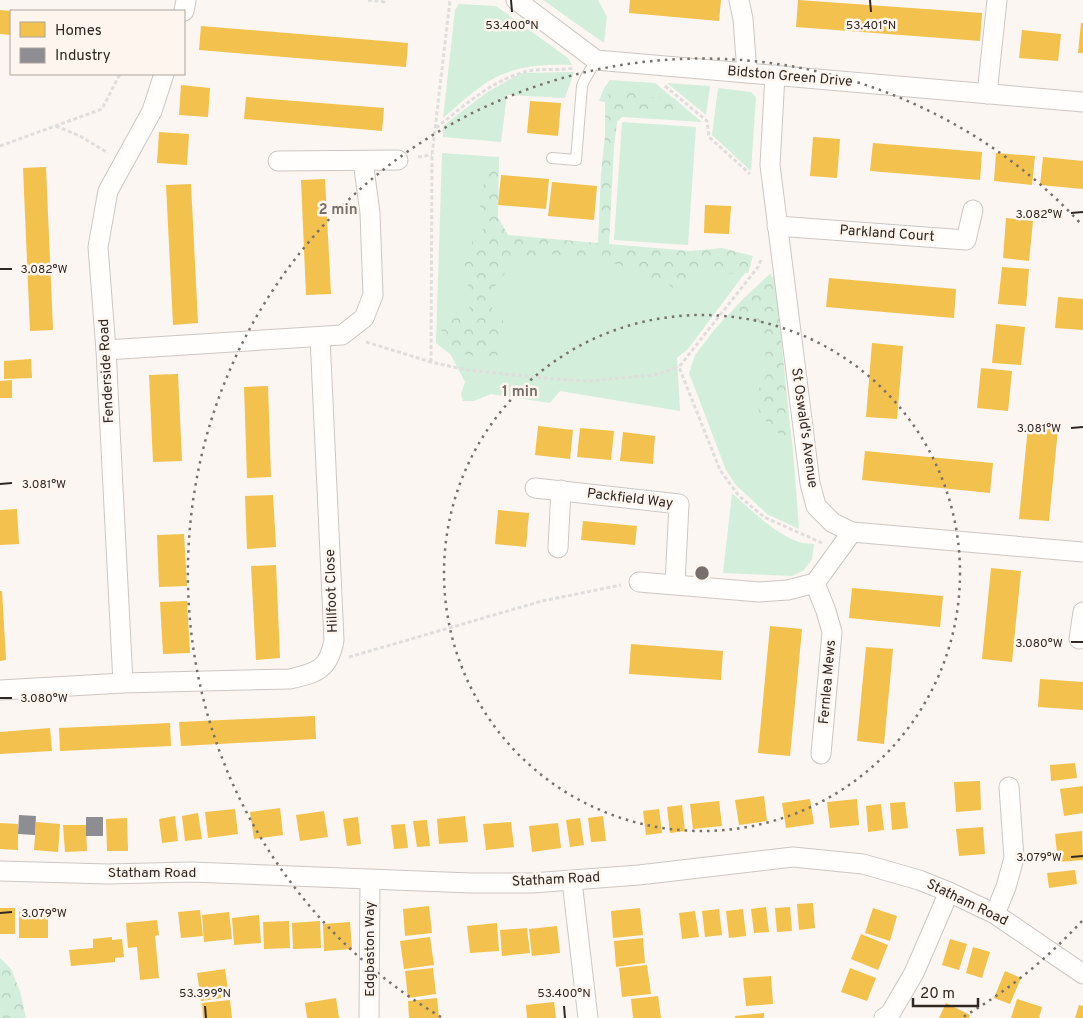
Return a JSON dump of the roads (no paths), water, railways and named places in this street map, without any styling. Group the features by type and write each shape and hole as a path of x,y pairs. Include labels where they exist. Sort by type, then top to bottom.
{"street":[{"path":"516,0 596,60"},
{"path":"739,0 743,19 747,73"},
{"path":"987,94 997,0"},
{"name":"Bidston Green Drive","path":"596,60 1083,102"},
{"name":"Fenderside Road","path":"123,683 106,350 98,247 108,191 152,111 164,75"},
{"name":"St Oswald's Avenue","path":"775,75 770,165 772,191 810,483 816,506 833,523 852,532 1083,552"},
{"path":"278,161 398,160"},
{"path":"106,350 342,335 364,318 373,295 370,212 364,161"},
{"name":"Parkland Court","path":"777,226 966,240 973,210"},
{"name":"Hillfoot Close","path":"123,683 290,679 314,673 326,664 332,652 334,632 320,337"},
{"name":"Packfield Way","path":"535,488 679,504 675,584"},
{"path":"558,548 561,490"},
{"path":"639,582 759,592 788,590 814,582 852,532"},
{"name":"Fernlea Mews","path":"814,582 832,632 821,754"},
{"path":"1079,639 1083,612"},
{"path":"0,690 123,683"},
{"path":"995,914 1006,887 1014,858 1009,787"},
{"name":"Statham Road","path":"0,871 108,874 191,872 370,880 532,883 639,875 793,856 863,864 919,880 949,892 995,914 1083,974"},
{"name":"Edgbaston Way","path":"369,1018 370,880"},
{"path":"572,881 588,1018"},
{"path":"884,1018 890,1014 914,973 949,892"}],"lane":[{"path":"552,158 576,160 582,86 596,60"}]}
